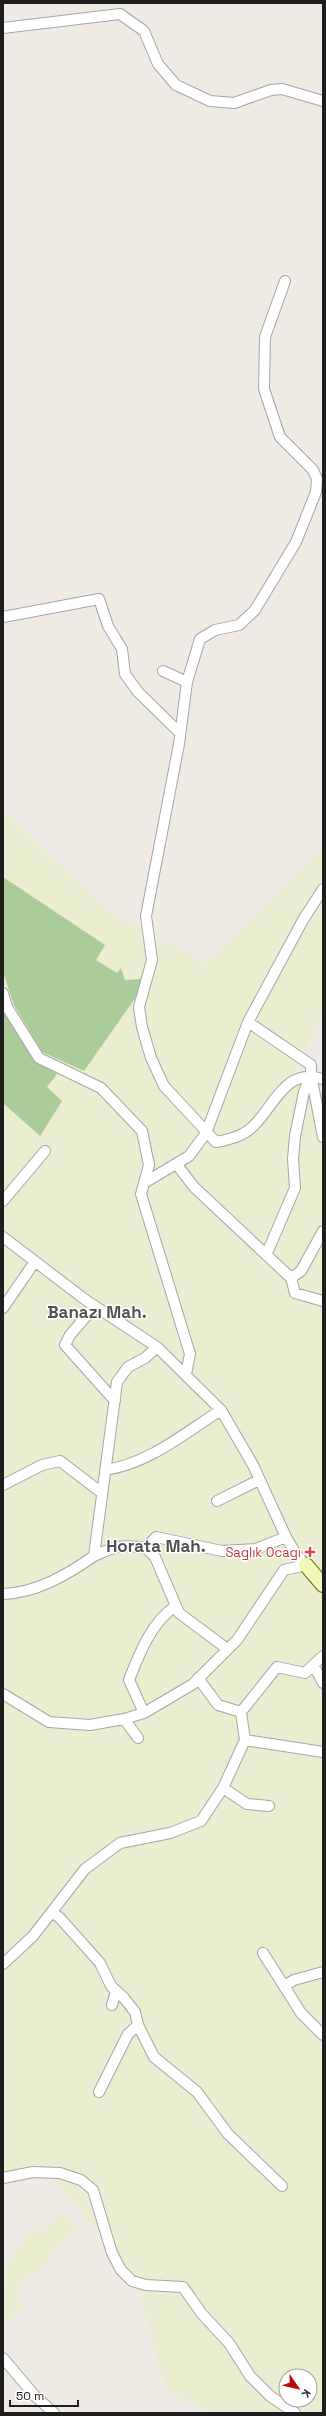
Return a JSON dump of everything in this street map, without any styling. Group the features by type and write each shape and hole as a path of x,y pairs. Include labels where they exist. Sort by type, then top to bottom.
{"main road":[{"path":"306,1564 323,1585"}],"street":[{"path":"3,28 120,14 144,31 158,64 176,85 210,101 234,102 271,90 282,89 323,102"},
{"path":"285,281 265,337 264,389 280,438 313,470 317,479 316,492 296,542 255,610 238,625 215,630 200,639 187,682 180,733 146,916 152,960 139,1007 142,1026 151,1058 164,1086 206,1133 216,1142 230,1139 250,1129 277,1094 293,1082 311,1075 323,1079"},
{"path":"3,617 99,599 108,626 122,649 125,674 138,692 180,733"},
{"path":"163,671 187,682"},
{"path":"144,1183 189,1156 206,1133 248,1022 303,920 323,889"},
{"path":"3,993 7,1007 39,1058 101,1088 142,1131 149,1165 141,1194 143,1205 190,1354 186,1374"},
{"path":"248,1022 311,1065 311,1075 323,1137"},
{"path":"267,1254 295,1188 293,1159 296,1136 304,1092 311,1075"},
{"path":"3,1201 45,1151"},
{"path":"177,1164 194,1187 267,1254 290,1278 296,1293 323,1301"},
{"path":"290,1278 301,1271 323,1231"},
{"path":"3,1237 34,1263 157,1347 221,1410 260,1480 286,1537 296,1554 306,1564 284,1570"},
{"path":"3,1308 34,1263"},
{"path":"95,1306 70,1335 65,1345 115,1401"},
{"path":"94,1556 117,1382 128,1367 145,1358 157,1347"},
{"path":"105,1470 122,1468 160,1450 221,1410"},
{"path":"3,1485 42,1465 60,1461 102,1493"},
{"path":"217,1501 260,1480"},
{"path":"146,1548 156,1537 222,1551 256,1549 286,1537"},
{"path":"3,1594 20,1593 68,1574 94,1556 114,1547 126,1544 146,1548 155,1557 179,1613 226,1648"},
{"path":"3,1694 49,1722 90,1725 124,1719 144,1712 193,1684 226,1648 237,1640 296,1554"},
{"path":"144,1712 129,1680 138,1656 164,1613 176,1606"},
{"path":"3,1964 33,1936 85,1869 120,1843 170,1833 201,1821 223,1788 244,1740 241,1712 277,1667 305,1673 323,1656"},
{"path":"314,1666 323,1683"},
{"path":"198,1678 218,1705 241,1712"},
{"path":"124,1719 138,1738"},
{"path":"244,1740 323,1752"},
{"path":"223,1788 247,1804 268,1806"},
{"path":"52,1913 59,1917 100,1963 111,1986 135,2012 138,2025 154,2057 197,2092 228,2134 282,2186"},
{"path":"263,1952 301,2013 323,2035"},
{"path":"284,1986 294,1980 323,1972"},
{"path":"112,2005 116,1990"},
{"path":"99,2092 128,2034 138,2025"},
{"path":"3,2178 34,2172 60,2174 81,2180 93,2190 112,2253 120,2270 132,2281 146,2286 183,2287 202,2314 229,2343 250,2376 270,2396 295,2413"},
{"path":"3,2358 35,2396 54,2413"}],"green space":[{"path":"3,809 104,909 207,964 323,850 323,1011 296,1071 323,1102 323,2413 208,2413 165,2388 137,2280 52,2175 3,2184"},
{"path":"3,877 105,945 96,960 117,973 121,968 125,980 141,979 136,997 84,1071 42,1052 14,1005 3,972"},
{"path":"3,1008 35,1061 57,1074 47,1087 62,1101 40,1136 3,1103"},
{"path":"61,2213 78,2227 54,2251 51,2259 22,2283 16,2295 22,2307 3,2327 3,2288 8,2278 3,2275 3,2271 28,2233 56,2222"}],"place":[{"name":"Saglık Ocagı","path":"310,1552"}],"district":[{"name":"Banazı Mah.","path":"97,1312"},
{"name":"Horata Mah.","path":"156,1546"}]}
